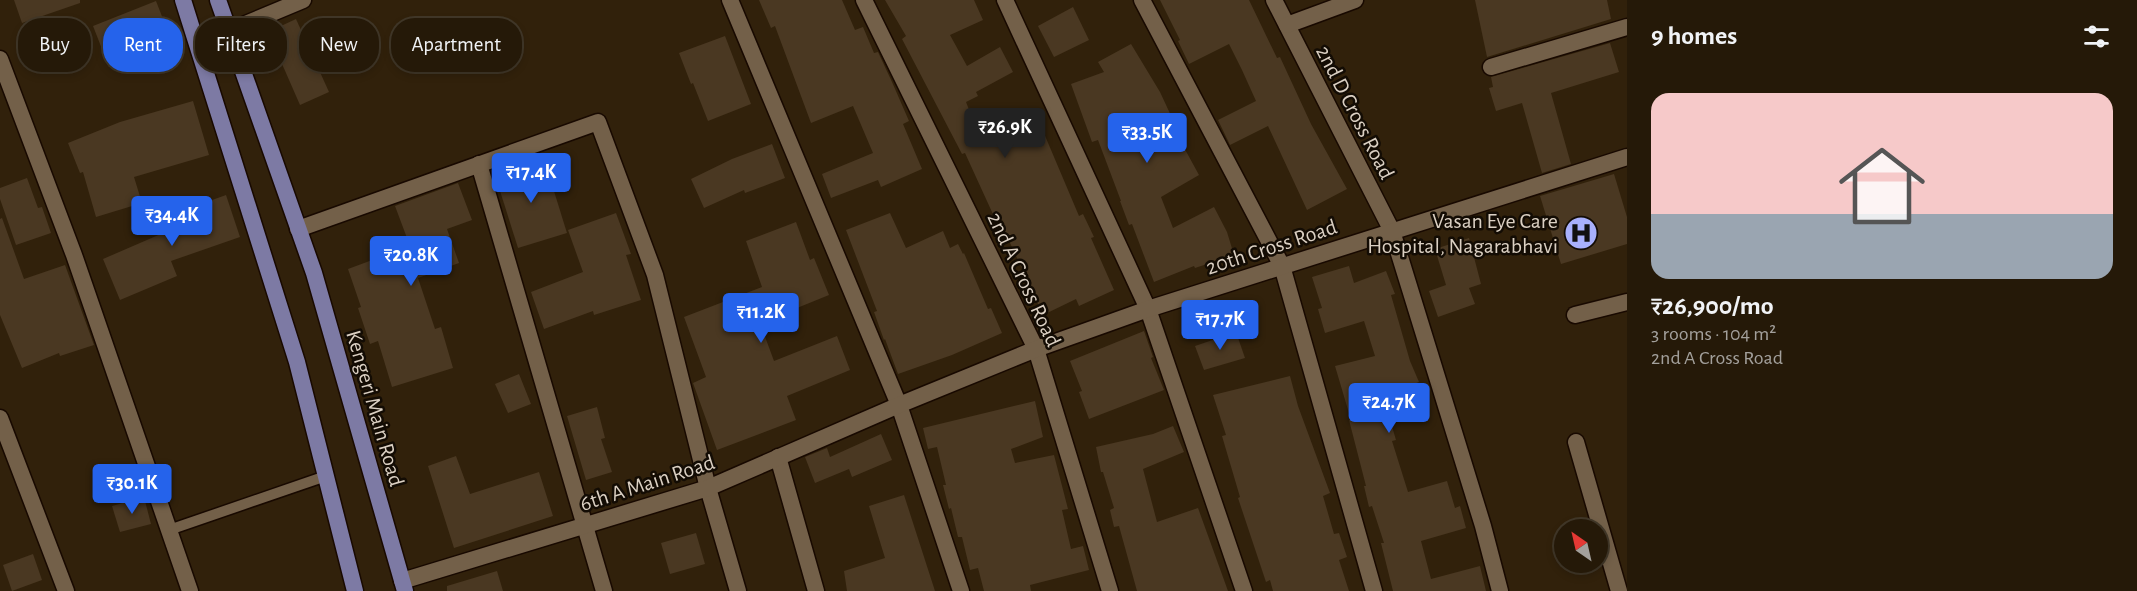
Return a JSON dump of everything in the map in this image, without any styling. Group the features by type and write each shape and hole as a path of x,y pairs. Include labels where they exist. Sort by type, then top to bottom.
{"main road":[{"path":"183,0 297,362 355,591"},
{"name":"Kengeri Main Road","path":"218,0 224,18"},
{"name":"Kengeri Main Road","path":"243,72 314,273 403,586"}],"street":[{"path":"260,18 303,0"},
{"path":"730,0 899,405 961,591"},
{"name":"2nd A Cross Road","path":"864,0 1036,349 1110,591"},
{"path":"1005,0 1148,309 1244,591"},
{"path":"1142,0 1282,266 1374,591"},
{"name":"2nd D Cross Road","path":"1274,0 1392,231 1483,526 1500,591"},
{"path":"1287,25 1355,0"},
{"path":"1491,67 1627,27"},
{"path":"0,59 74,255 190,591"},
{"path":"298,229 598,122 655,275 708,488 738,591"},
{"name":"20th Cross Road","path":"899,405 1036,349 1148,309 1392,231 1626,160"},
{"path":"480,164 603,591"},
{"path":"1575,315 1627,302"},
{"name":"6th A Main Road","path":"403,586 708,488 899,405"},
{"path":"0,418 66,591"},
{"path":"1576,442 1619,591"},
{"path":"778,457 816,591"}],"lane":[{"path":"169,530 326,476"}],"building":[{"path":"14,0 80,0 80,3 36,18 20,18"},
{"path":"759,0 842,0 855,30 863,27 874,53 878,52 909,121 903,124 922,169 881,187 878,180 831,198 822,174 873,153 853,106 811,123 775,26 771,28"},
{"path":"885,0 974,0 983,20 950,35 967,66 1000,47 1013,72 976,92 978,96 966,102 974,122 989,116 1006,147 1043,131 1079,216 1083,214 1094,237 1091,238 1114,290 1079,306 1076,299 1043,315 1000,221 997,223 965,153 962,154 902,39 906,36"},
{"path":"1160,0 1249,0 1277,58 1280,57 1311,124 1347,189 1307,210 1268,126 1230,145 1218,120 1256,101 1242,70 1229,44 1189,64"},
{"path":"1475,0 1607,0 1611,19 1487,57"},
{"path":"156,1 163,18 113,18"},
{"path":"1073,7 1089,40 1054,57 1038,26"},
{"path":"296,19 299,26 299,72 320,72 329,92 300,105 286,72 287,23"},
{"path":"103,22 103,52 93,26"},
{"path":"725,36 751,104 708,121 679,53"},
{"path":"1610,43 1619,72 1551,93 1571,164 1542,173 1522,103 1496,111 1489,88 1493,87 1491,77"},
{"path":"1131,44 1160,92 1173,120 1170,122 1199,175 1161,197 1173,228 1214,207 1227,232 1234,255 1195,268 1194,266 1154,282 1132,224 1129,225 1098,140 1092,142 1071,84 1104,72 1098,62"},
{"path":"193,101 209,155 134,177 142,203 96,217 83,172 80,173 68,143 120,122"},
{"path":"772,144 785,178 745,193 744,190 704,208 691,179 732,159"},
{"path":"544,159 567,233 518,248 495,175"},
{"path":"1614,174 1627,217 1627,244 1561,264 1540,196"},
{"path":"27,178 38,208 42,207 51,233 16,245 0,199 0,188"},
{"path":"458,183 472,220 447,229 459,263 418,278 435,329 441,327 453,368 392,387 378,341 370,344 348,269 410,246 395,206"},
{"path":"226,195 240,237 171,261 177,276 120,300 103,259 170,230 165,217"},
{"path":"616,213 631,254 626,255 641,300 594,315 593,311 544,329 531,292 583,272 568,230"},
{"path":"890,213 906,248 943,231 950,248 958,244 988,309 991,308 1002,333 952,355 898,374 846,230"},
{"path":"2,218 24,279 65,265 94,345 60,356 59,353 22,368 0,315 0,219"},
{"path":"796,222 810,260 814,258 829,295 760,323 774,361 837,336 850,370 787,396 796,420 717,450 693,383 706,377 684,317 762,287 746,241"},
{"path":"1469,238 1481,284 1469,288 1475,304 1438,317 1429,291 1446,285 1435,249"},
{"path":"1349,266 1354,283 1386,271 1395,294 1391,295 1410,361 1419,382 1383,396 1396,440 1392,441 1408,492 1447,481 1455,508 1460,506 1466,528 1421,541 1431,579 1480,566 1486,591 1393,591 1381,543 1384,543 1372,506 1369,507 1349,420 1351,420 1335,366 1375,356 1364,321 1325,333 1318,309 1322,308 1312,277"},
{"path":"1144,331 1153,357 1151,358 1164,390 1089,419 1079,392 1082,391 1070,361"},
{"path":"1236,332 1245,358 1204,370 1195,346"},
{"path":"519,374 531,404 508,413 495,384"},
{"path":"1290,376 1298,406 1330,493 1323,496 1334,534 1339,533 1347,557 1339,560 1349,591 1273,591 1270,580 1266,582 1238,498 1240,497 1222,436 1226,435 1213,395"},
{"path":"1035,401 1043,437 1011,449 1015,463 1054,455 1068,509 1062,510 1071,549 1083,546 1089,570 1030,585 1031,591 984,591 978,568 970,570 962,537 958,537 943,485 946,485 937,447 928,449 923,428"},
{"path":"597,407 605,438 601,439 612,472 586,480 567,416"},
{"path":"1173,426 1184,452 1143,469 1157,522 1198,508 1228,591 1137,591 1119,526 1114,527 1110,510 1114,508 1103,472 1101,472 1096,447 1153,434"},
{"path":"881,434 892,460 852,477 849,469 815,483 805,457 827,448 830,457"},
{"path":"456,456 470,494 539,472 553,516 454,548 428,466"},
{"path":"904,495 935,591 847,591 844,571 885,558 869,506"},
{"path":"144,497 151,524 120,532 112,506"},
{"path":"696,533 705,564 670,574 661,543"},
{"path":"33,554 42,580 12,591 3,565"},
{"path":"497,571 503,591 447,591 447,586"}],"place":[{"name":"Vasan Eye Care Hospital, Nagarabhavi","path":"1581,233"}]}
